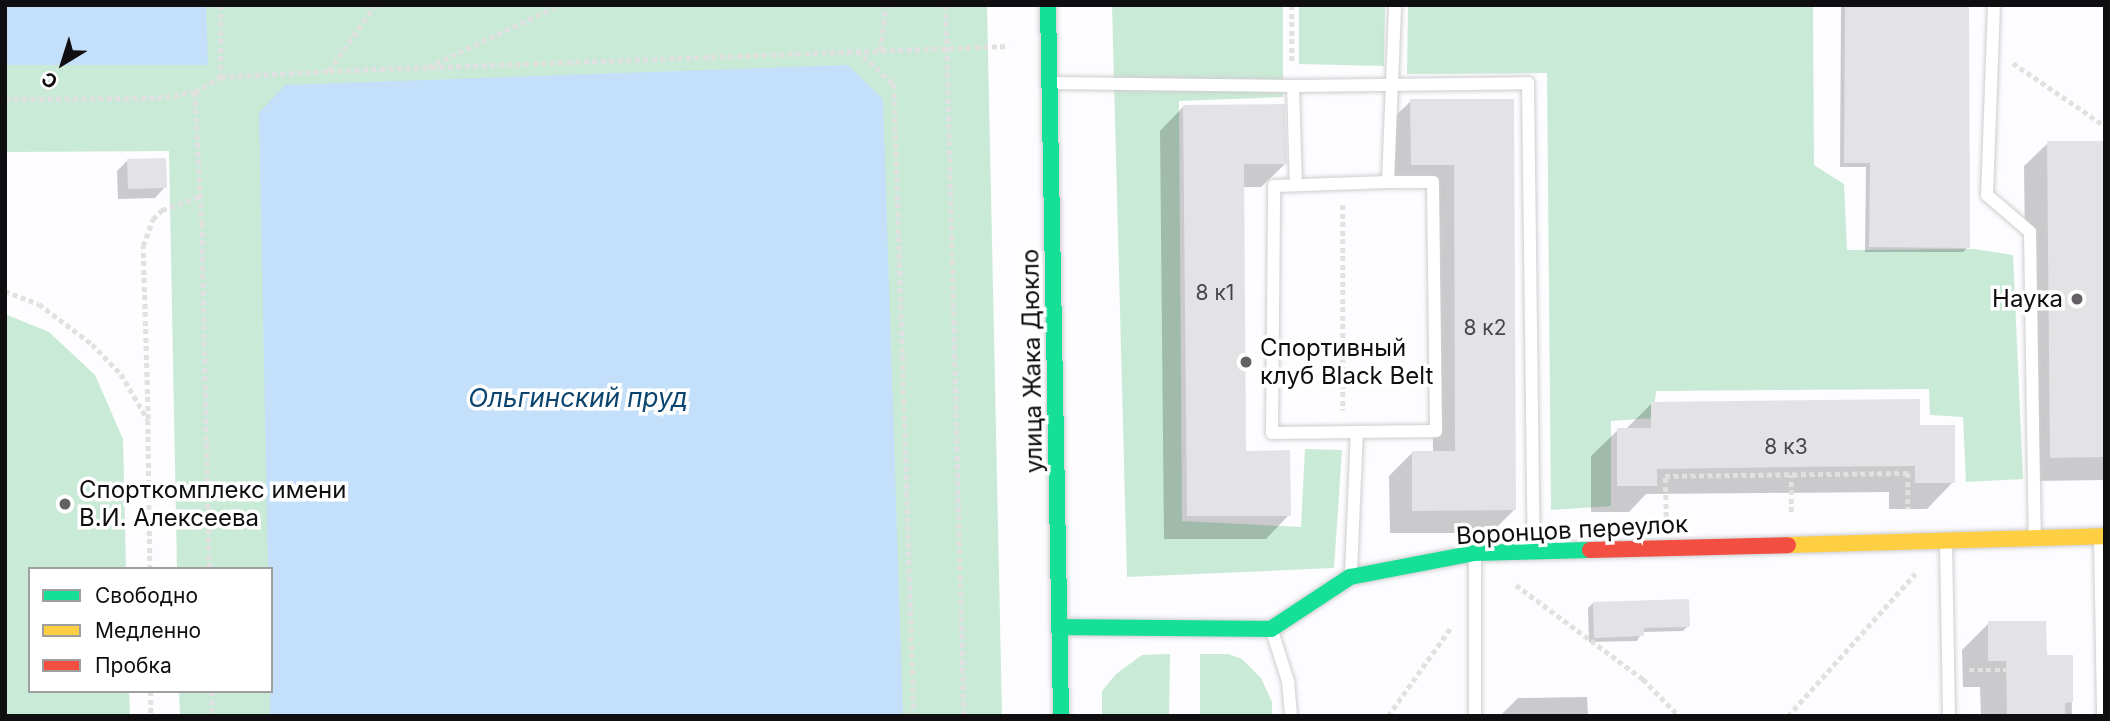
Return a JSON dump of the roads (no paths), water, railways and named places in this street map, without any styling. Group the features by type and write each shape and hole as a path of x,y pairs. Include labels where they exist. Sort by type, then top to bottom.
{"street":[{"name":"улица Жака Дюкло","path":"1048,5 1061,716"},
{"name":"Воронцов переулок","path":"1271,629 1350,577 1475,553 2102,536"},
{"path":"1059,627 1271,629"}],"lane":[{"path":"1388,182 1395,5"},
{"path":"1994,5 1987,195 2030,232 2035,537"},
{"path":"1049,83 1293,86 1528,83 1534,551"},
{"path":"1293,86 1296,185"},
{"path":"1388,182 1433,182 1436,431 1272,433 1274,186 1388,182"},
{"path":"1350,577 1357,432"},
{"path":"2102,536 2103,716"},
{"path":"1946,539 1949,716"},
{"path":"1475,553 1475,716"},
{"path":"1271,629 1288,681 1291,716"}],"water":[{"path":"5,5 206,5 208,65 5,65"},
{"name":"Ольгинский пруд","path":"848,65 883,99 903,716 270,716 270,693 273,693 273,567 268,567 259,113 285,85"}],"place":[{"name":"Наука","path":"2077,299"},
{"name":"Спортивный клуб Black Belt","path":"1246,362"},
{"name":"Спорткомплекс имени В.И. Алексеева","path":"65,504"}]}
